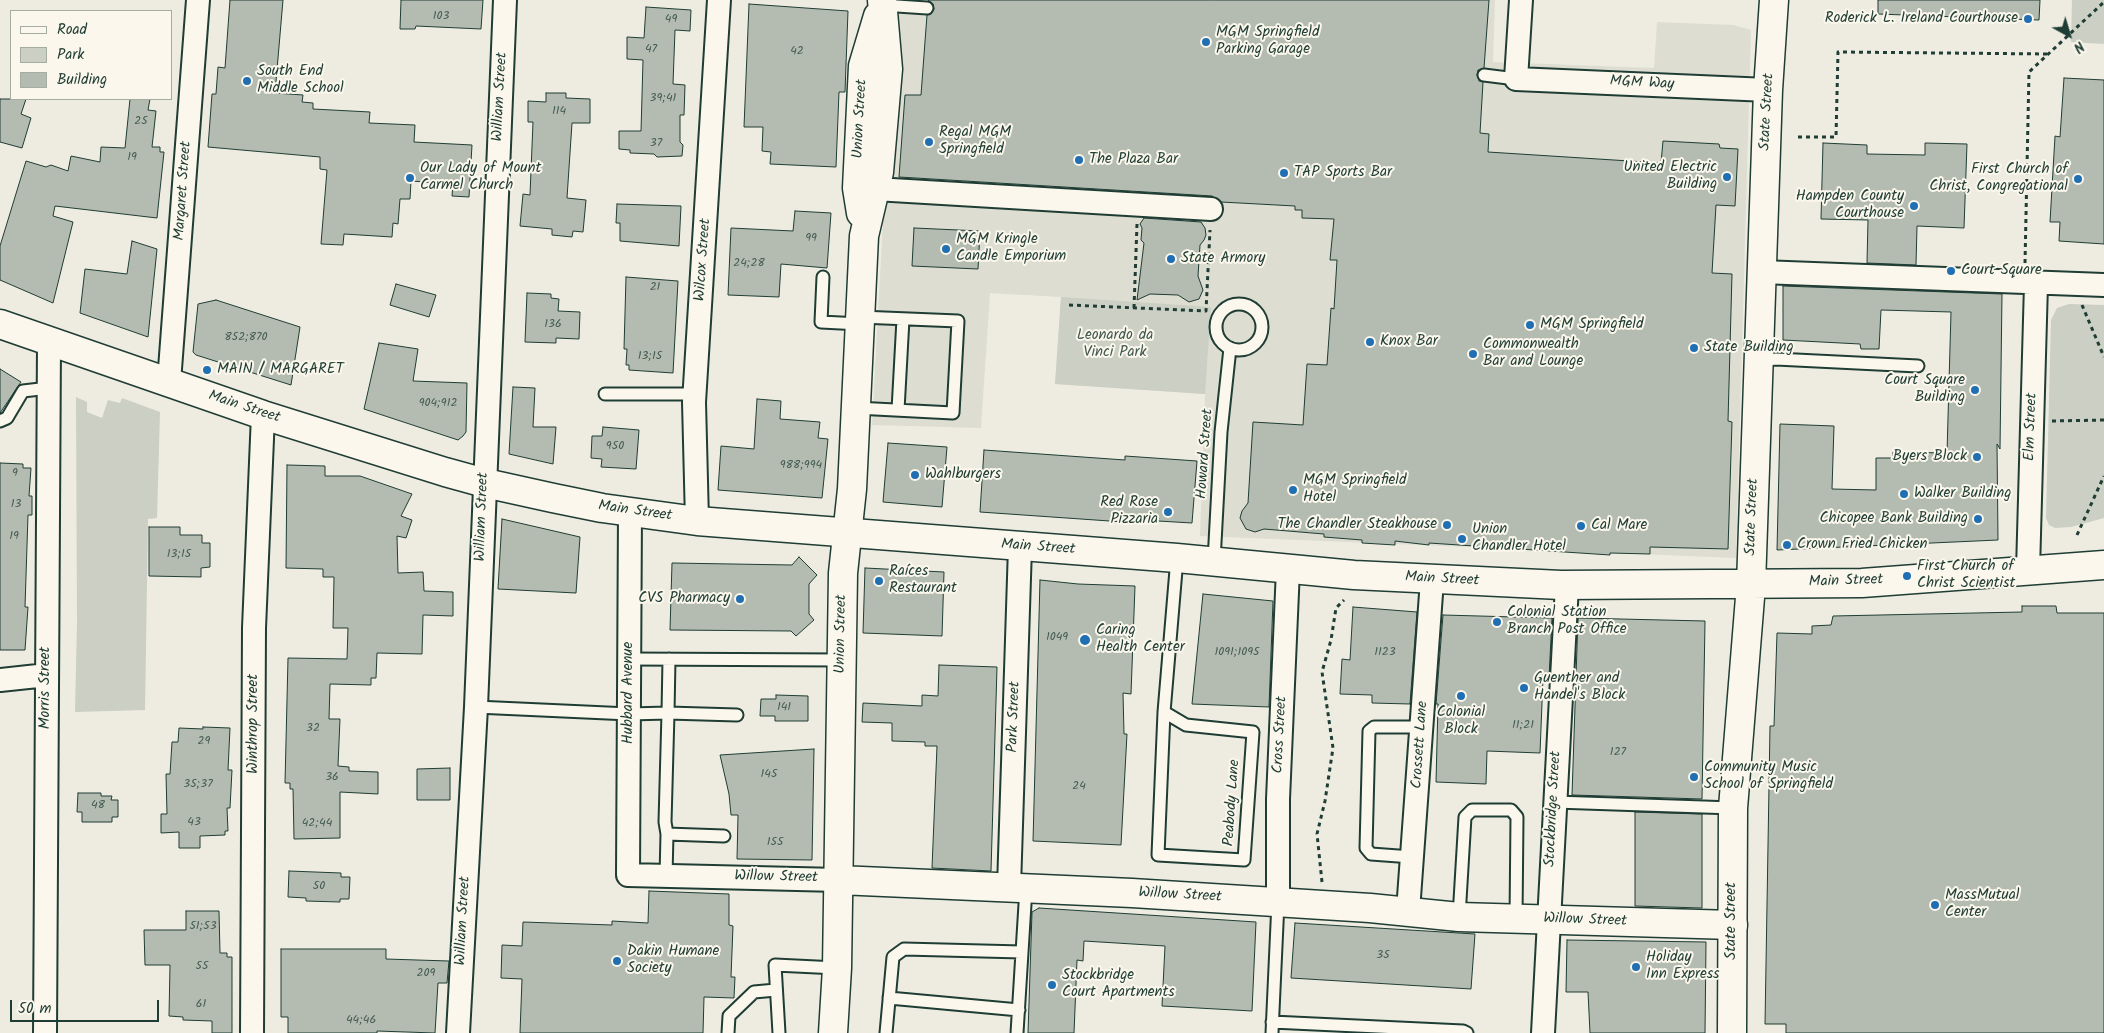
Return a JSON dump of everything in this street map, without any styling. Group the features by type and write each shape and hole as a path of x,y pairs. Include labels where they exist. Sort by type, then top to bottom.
{"main road":[{"name":"State Street","path":"1732,1033 1733,808 1751,585 1768,90 1774,0"},
{"name":"Union Street","path":"833,1033 839,880 843,573 852,489 864,236 879,172 888,69 882,3"},
{"name":"Union Street","path":"864,236 857,188 863,66 882,3"},
{"name":"Main Street","path":"0,324 49,343 263,415 485,483 630,512 697,521 804,531 1214,561 1354,576 1568,586 1862,583 2104,565"},
{"name":"Willow Street","path":"839,880 1018,887 1278,902 1408,911 1459,917 1733,925"}],"street":[{"name":"Margaret Street","path":"169,382 198,0"},
{"name":"William Street","path":"458,1033 476,706 505,0"},
{"name":"Wilcox Street","path":"697,521 695,394 719,0"},
{"path":"1516,79 1521,0"},
{"name":"MGM Way","path":"1516,79 1768,90"},
{"path":"875,189 1211,209"},
{"path":"1761,272 2104,285"},
{"name":"Elm Street","path":"2028,570 2032,421 2030,283"},
{"name":"Morris Street","path":"45,1033 49,343"},
{"name":"Winthrop Street","path":"252,1033 254,628 263,415"},
{"name":"Hubbard Avenue","path":"628,875 630,512"},
{"name":"Park Street","path":"1018,887 1020,547"},
{"name":"Cross Street","path":"1278,902 1278,799 1288,569"},
{"name":"Crossett Lane","path":"1408,911 1432,580"},
{"name":"Stockbridge Street","path":"1543,1033 1568,586"},
{"path":"0,680 47,675"},
{"name":"Willow Street","path":"628,875 839,880"}],"lane":[{"path":"882,3 928,8"},
{"path":"1484,76 1516,79"},
{"path":"823,277 821,322 903,318 958,321 953,413 856,408"},
{"path":"1233,304 1249,306 1260,317 1262,325 1258,340 1245,349 1230,348 1219,340 1216,333 1217,319 1226,308 1233,304"},
{"path":"898,410 903,318"},
{"name":"Howard Street","path":"1214,561 1221,432 1230,348"},
{"path":"1758,361 1776,359 1918,366"},
{"path":"0,421 7,418 23,391 49,388"},
{"path":"605,394 695,394"},
{"name":"Peabody Lane","path":"1164,712 1186,725 1253,732 1244,860 1158,855 1164,712 1178,558"},
{"path":"629,659 841,660"},
{"path":"666,876 667,834 665,822 669,659"},
{"path":"476,706 628,714 668,713 737,716"},
{"path":"1412,857 1371,854 1366,848 1369,731 1374,727 1422,727"},
{"path":"1555,802 1733,808"},
{"path":"1459,917 1466,817 1472,810 1511,810 1517,817 1516,919"},
{"path":"667,834 724,836"},
{"path":"1018,887 1022,952 1018,1033"},
{"path":"1278,902 1272,1028 1463,1031 1467,1033"},
{"path":"886,1033 893,957 904,949 1022,952"},
{"path":"779,1033 775,965 837,968"},
{"path":"728,1033 729,1016 754,992 776,990"},
{"path":"889,998 1019,1010"}],"path":[{"path":"2030,283 2029,72 2104,2"},
{"path":"1798,137 1836,137 1838,52 2049,54"},
{"path":"1134,308 1138,205"},
{"path":"1069,305 1206,311 1211,209"},
{"path":"2078,284 2080,299 2104,358"},
{"path":"2099,346 2104,344"},
{"path":"2032,421 2104,420"},
{"path":"2077,535 2104,476"},
{"path":"1325,905 1317,834 1325,800 1333,748 1322,672 1331,640 1336,608 1344,600"}],"shaded area":[{"name":"MGM Springfield","path":"895,0 1495,0 1493,62 1654,68 1657,22 1733,25 1751,30 1736,558 1200,536 1205,394 1055,384 1061,297 990,293 981,428 872,425"}],"green space":[{"path":"2072,0 2104,0 2104,44 2071,42"},
{"name":"Leonardo da Vinci Park","path":"1061,297 1211,307 1205,394 1055,384"},
{"path":"2069,304 2104,305 2104,518 2071,527 2055,528 2049,525 2046,518 2051,320 2057,308"},
{"path":"76,397 87,402 87,412 102,418 108,400 120,403 122,398 160,412 157,518 148,519 145,710 75,712 77,622"}],"building":[{"path":"230,0 283,0 275,93 303,95 302,102 313,103 313,109 370,112 369,123 415,125 414,142 472,145 469,197 452,196 453,184 411,181 410,199 400,199 398,224 393,223 392,237 344,234 343,245 321,244 327,170 320,169 320,157 208,147 212,94 216,94 218,67 225,68"},
{"path":"401,0 483,0 481,29 416,26 415,29 400,29"},
{"name":"MGM Springfield","path":"928,0 1489,0 1484,68 1478,70 1477,75 1479,81 1483,82 1480,133 1489,134 1488,152 1661,163 1663,141 1719,144 1720,148 1738,149 1735,206 1716,205 1712,273 1732,274 1728,421 1732,422 1728,549 1650,547 1650,554 1610,553 1610,555 1429,543 1429,545 1395,541 1395,545 1362,543 1362,540 1324,537 1324,534 1264,529 1255,532 1246,529 1240,518 1242,511 1248,503 1253,422 1303,425 1307,364 1327,365 1331,308 1334,309 1337,260 1330,260 1334,219 1302,218 1302,210 1295,210 1295,206 1221,202 1212,196 899,177 905,95 921,95 927,15 931,14 934,9 933,4"},
{"name":"Roderick L. Ireland Courthouse","path":"1878,0 2040,0 2039,20 1878,14"},
{"path":"749,4 848,11 845,92 839,92 836,167 770,164 771,152 762,151 763,127 744,127"},
{"path":"646,7 691,10 690,31 675,30 673,84 685,85 684,115 680,115 680,142 683,145 682,156 657,157 654,154 630,153 630,150 619,149 619,131 641,131 643,60 627,59 627,37 644,38"},
{"name":"First Church of Christ, Congregational","path":"2064,78 2104,80 2104,244 2059,241 2060,222 2050,222 2055,136 2060,137"},
{"path":"546,93 566,93 566,98 590,99 590,123 572,123 567,198 586,200 583,232 573,231 572,237 552,235 552,229 520,226 523,194 530,195 533,122 528,122 528,101 546,102"},
{"path":"0,99 26,100 21,114 31,118 22,148 0,142"},
{"path":"130,100 150,100 148,110 156,111 152,147 160,147 160,152 164,152 157,218 55,206 53,216 73,222 53,303 0,280 0,246 26,161 46,167 51,165 68,171 71,156 100,162 101,147 125,148"},
{"name":"Hampden County Courthouse","path":"1823,143 1867,145 1867,154 1925,155 1925,143 1967,144 1964,228 1917,226 1916,265 1867,263 1868,220 1821,219"},
{"path":"617,204 681,206 679,246 620,241 620,223 616,223"},
{"path":"795,211 831,213 827,268 781,264 779,297 728,295 731,228 793,231"},
{"name":"State Armory","path":"1144,218 1201,222 1205,228 1206,235 1200,245 1198,276 1203,290 1199,299 1189,302 1178,295 1150,294 1137,300 1144,243 1141,240 1142,228 1140,224"},
{"name":"MGM Kringle Candle Emporium","path":"914,228 980,231 978,269 912,266"},
{"path":"132,241 157,249 148,337 80,313 85,269 127,274"},
{"path":"626,277 678,281 673,373 629,370 629,365 626,365 627,349 624,349"},
{"path":"396,284 436,295 429,317 390,305"},
{"path":"1783,286 2002,294 2000,449 1997,444 1998,540 1777,550 1780,424 1834,426 1832,489 1876,490 1876,458 1893,458 1893,452 1947,453 1951,312 1881,310 1879,349 1861,349 1860,344 1783,340"},
{"path":"527,293 551,294 551,298 559,299 558,311 580,312 579,339 556,338 556,343 525,342"},
{"path":"216,300 300,327 291,385 196,355 193,352 198,304"},
{"path":"379,343 418,349 413,381 467,383 466,432 463,436 458,440 364,409"},
{"path":"0,369 21,382 0,413"},
{"path":"513,387 535,388 533,427 556,427 553,464 509,454"},
{"path":"757,399 781,401 780,419 820,422 818,438 828,439 822,498 718,490 721,446 754,449"},
{"path":"603,427 639,430 636,469 601,467 602,459 591,458 592,436 602,436"},
{"name":"Wahlburgers","path":"888,443 947,447 942,507 883,502"},
{"path":"984,450 1125,460 1125,456 1197,461 1192,523 1158,521 1159,518 1125,515 1124,522 980,512"},
{"path":"0,463 23,464 23,468 31,468 29,496 32,496 32,515 28,515 25,607 28,607 25,650 0,650"},
{"path":"287,465 325,466 325,476 360,476 412,494 401,516 412,520 406,538 397,536 398,573 423,572 424,591 453,592 453,616 423,615 422,654 377,653 376,678 371,678 371,685 330,684 329,719 340,719 338,766 349,767 349,771 378,772 378,794 340,792 340,838 294,839 293,789 290,789 290,783 285,783 288,658 347,659 348,628 333,628 334,577 323,577 323,569 286,568"},
{"path":"502,519 580,537 576,593 498,589"},
{"path":"149,527 180,527 180,535 202,535 202,543 210,543 210,567 201,568 201,577 149,576"},
{"name":"CVS Pharmacy","path":"799,557 817,575 809,584 809,614 814,620 796,636 791,631 670,630 672,563 792,565"},
{"path":"865,568 944,572 942,636 863,633"},
{"path":"1040,580 1078,584 1135,586 1131,694 1123,693 1124,734 1127,734 1121,845 1033,841"},
{"path":"1203,594 1273,601 1269,707 1192,704"},
{"name":"MassMutual Center","path":"2022,606 2056,606 2057,613 2104,613 2104,1033 1786,1033 1786,1024 1765,1024 1770,726 1774,726 1777,633 1812,634 1812,626 1831,625 1833,616 2022,612"},
{"path":"1353,607 1417,612 1410,704 1372,703 1372,695 1340,694 1342,659 1350,660"},
{"name":"Colonial Block","path":"1443,615 1552,618 1549,678 1543,678 1540,753 1487,751 1486,784 1436,782 1438,704 1436,704"},
{"path":"1578,618 1705,621 1702,799 1572,795"},
{"path":"939,665 997,667 991,871 932,868 937,746 925,746 925,742 892,741 892,723 862,722 863,703 922,706 922,695 938,696"},
{"path":"776,695 808,696 808,721 775,721 775,716 760,716 761,699 776,699"},
{"path":"203,727 230,728 228,770 232,770 230,808 227,808 228,831 225,831 225,835 200,836 200,848 179,848 179,832 161,833 161,814 167,814 166,774 170,774 172,742 178,742 179,728 203,729"},
{"path":"814,749 812,860 737,859 738,815 731,815 729,794 720,755"},
{"path":"450,768 450,800 417,800 417,769"},
{"path":"78,793 101,793 101,796 112,796 111,800 118,800 118,817 112,817 112,822 82,822 82,812 77,812"},
{"path":"1635,812 1702,814 1702,908 1635,906"},
{"path":"289,871 341,873 341,877 350,877 349,899 340,899 340,902 306,901 306,898 288,897"},
{"name":"Dakin Humane Society","path":"649,891 729,894 729,925 733,926 731,977 735,977 734,998 704,997 703,1033 520,1033 522,979 501,978 502,945 522,946 523,922 612,925 612,921 648,923"},
{"name":"Stockbridge Court Apartments","path":"1039,908 1256,922 1252,1011 1162,1006 1165,946 1084,941 1083,961 1077,960 1074,1033 1028,1033 1032,912"},
{"path":"186,911 219,911 220,953 227,953 227,957 232,957 232,1033 212,1033 212,1021 183,1020 183,1017 169,1016 170,965 145,965 144,930 186,930"},
{"path":"1295,923 1475,934 1471,989 1291,978"},
{"name":"Holiday Inn Express","path":"1567,940 1706,942 1705,1033 1590,1033 1588,992 1566,992"},
{"path":"281,949 386,949 386,959 449,961 447,983 438,983 435,1033 377,1031 377,1033 288,1033 288,1017 281,1017"}],"place":[{"name":"Roderick L. Ireland Courthouse","path":"2028,19"},
{"name":"MGM Springfield Parking Garage","path":"1206,42"},
{"name":"South End Middle School","path":"247,81"},
{"name":"Regal MGM Springfield","path":"929,142"},
{"name":"The Plaza Bar","path":"1079,160"},
{"name":"TAP Sports Bar","path":"1284,173"},
{"name":"United Electric Building","path":"1727,177"},
{"name":"Our Lady of Mount Carmel Church","path":"410,178"},
{"name":"First Church of Christ, Congregational","path":"2078,179"},
{"name":"Hampden County Courthouse","path":"1914,206"},
{"name":"MGM Kringle Candle Emporium","path":"946,249"},
{"name":"State Armory","path":"1171,259"},
{"name":"Court Square","path":"1951,271"},
{"name":"MGM Springfield","path":"1530,325"},
{"name":"Knox Bar","path":"1370,342"},
{"name":"State Building","path":"1694,348"},
{"name":"Commonwealth Bar and Lounge","path":"1473,354"},
{"name":"MAIN / MARGARET","path":"207,370"},
{"name":"Court Square Building","path":"1975,390"},
{"name":"Byers Block","path":"1977,457"},
{"name":"Wahlburgers","path":"915,475"},
{"name":"MGM Springfield Hotel","path":"1293,490"},
{"name":"Walker Building","path":"1904,494"},
{"name":"Red Rose Pizzaria","path":"1168,512"},
{"name":"Chicopee Bank Building","path":"1978,519"},
{"name":"The Chandler Steakhouse","path":"1447,525"},
{"name":"Cal Mare","path":"1581,526"},
{"name":"Union Chandler Hotel","path":"1462,539"},
{"name":"Crown Fried Chicken","path":"1787,545"},
{"name":"First Church of Christ Scientist","path":"1907,576"},
{"name":"Raíces Restaurant","path":"879,581"},
{"name":"CVS Pharmacy","path":"740,599"},
{"name":"Colonial Station Branch Post Office","path":"1497,622"},
{"name":"Caring Health Center","path":"1085,640"},
{"name":"Guenther and Handel's Block","path":"1524,688"},
{"name":"Colonial Block","path":"1461,696"},
{"name":"Community Music School of Springfield","path":"1694,777"},
{"name":"MassMutual Center","path":"1935,905"},
{"name":"Dakin Humane Society","path":"617,961"},
{"name":"Holiday Inn Express","path":"1636,967"},
{"name":"Stockbridge Court Apartments","path":"1052,985"}]}
